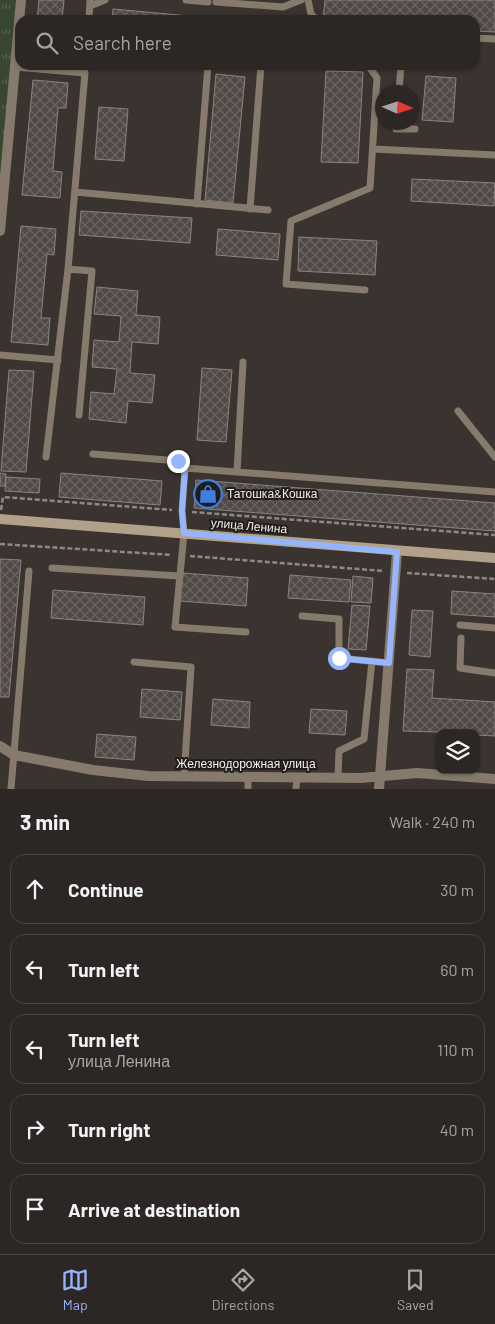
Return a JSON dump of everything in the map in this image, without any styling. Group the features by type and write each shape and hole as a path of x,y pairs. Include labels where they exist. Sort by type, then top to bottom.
{"street":[{"path":"20,15 21,0"},
{"path":"0,231 15,67"},
{"name":"улица Ленина","path":"0,519 397,552 495,558"},
{"path":"379,789 397,552"},
{"name":"Железнодорожная улица","path":"0,746 14,755 93,770 148,776 338,777 417,773 495,779"}],"lane":[{"path":"90,3 105,0"},
{"path":"186,0 284,7 301,0"},
{"path":"308,0 312,15"},
{"path":"480,38 495,39"},
{"path":"50,70 85,73"},
{"path":"46,456 68,269 85,70"},
{"path":"197,204 208,70"},
{"path":"250,209 261,70"},
{"path":"365,290 286,284 292,221 370,188 377,78 371,70"},
{"path":"400,85 401,70"},
{"path":"373,149 495,155"},
{"path":"75,192 268,210"},
{"path":"68,269 92,272 79,415"},
{"path":"0,355 58,360"},
{"path":"237,472 243,362"},
{"path":"458,411 495,457"},
{"path":"93,454 178,461 185,468 495,492"},
{"path":"185,468 182,511 184,533 175,627 246,632"},
{"path":"52,568 179,576"},
{"path":"11,789 29,571"},
{"path":"302,616 339,620 339,658 389,663"},
{"path":"460,625 495,628"},
{"path":"461,638 460,668 495,673"},
{"path":"338,777 340,752 364,739 372,661"},
{"path":"134,662 191,667 184,777"},
{"path":"248,777 248,789"},
{"path":"296,789 297,777"}],"path":[{"path":"0,519 1,497 495,535"},
{"path":"0,544 495,579"}],"green space":[{"path":"0,0 16,0 0,185"}],"building":[{"path":"39,0 64,0 62,15 38,15"},
{"path":"325,0 495,0 495,32 480,31 480,15 324,15"},
{"path":"113,9 179,15 112,15"},
{"path":"326,71 363,72 358,163 321,162"},
{"path":"216,74 245,77 233,203 205,200"},
{"path":"426,76 456,78 453,122 422,120"},
{"path":"33,80 68,83 66,108 58,108 53,171 62,172 60,198 22,195"},
{"path":"99,107 128,109 124,161 95,159"},
{"path":"412,179 495,183 494,206 411,201"},
{"path":"81,211 192,218 190,243 79,235"},
{"path":"21,226 56,229 54,255 47,254 41,318 50,318 48,345 11,342"},
{"path":"218,229 280,234 278,260 216,255"},
{"path":"299,237 377,241 375,275 298,271"},
{"path":"97,287 138,291 136,315 160,317 158,344 132,342 130,373 155,375 152,403 128,401 126,423 89,419 91,392 114,394 117,369 92,367 94,340 119,342 121,316 94,314"},
{"path":"202,368 232,370 226,442 197,440"},
{"path":"9,370 34,371 26,472 1,471"},
{"path":"0,473 6,474 5,486 0,486"},
{"path":"61,473 162,481 160,505 59,497"},
{"path":"6,477 40,479 39,493 5,491"},
{"path":"196,480 495,503 495,531 194,508"},
{"path":"0,559 21,560 9,697 0,697"},
{"path":"183,573 248,578 246,606 180,601"},
{"path":"290,575 351,580 349,602 288,598"},
{"path":"353,576 373,578 371,603 351,602"},
{"path":"53,590 145,597 143,625 51,618"},
{"path":"452,591 495,594 495,617 451,614"},
{"path":"352,605 370,606 366,650 348,649"},
{"path":"412,610 433,611 430,657 409,655"},
{"path":"407,669 434,670 432,698 495,702 495,736 480,735 480,729 435,729 435,732 403,731"},
{"path":"142,689 182,692 180,720 140,717"},
{"path":"213,699 250,702 249,728 211,725"},
{"path":"311,709 347,711 345,735 309,733"},
{"path":"97,734 136,737 134,760 95,757"}],"place":[{"name":"Татошка&Кошка","path":"208,494"}],"route":[{"path":"178,461 185,468 182,511 184,533 397,552 389,663 339,658"}]}
